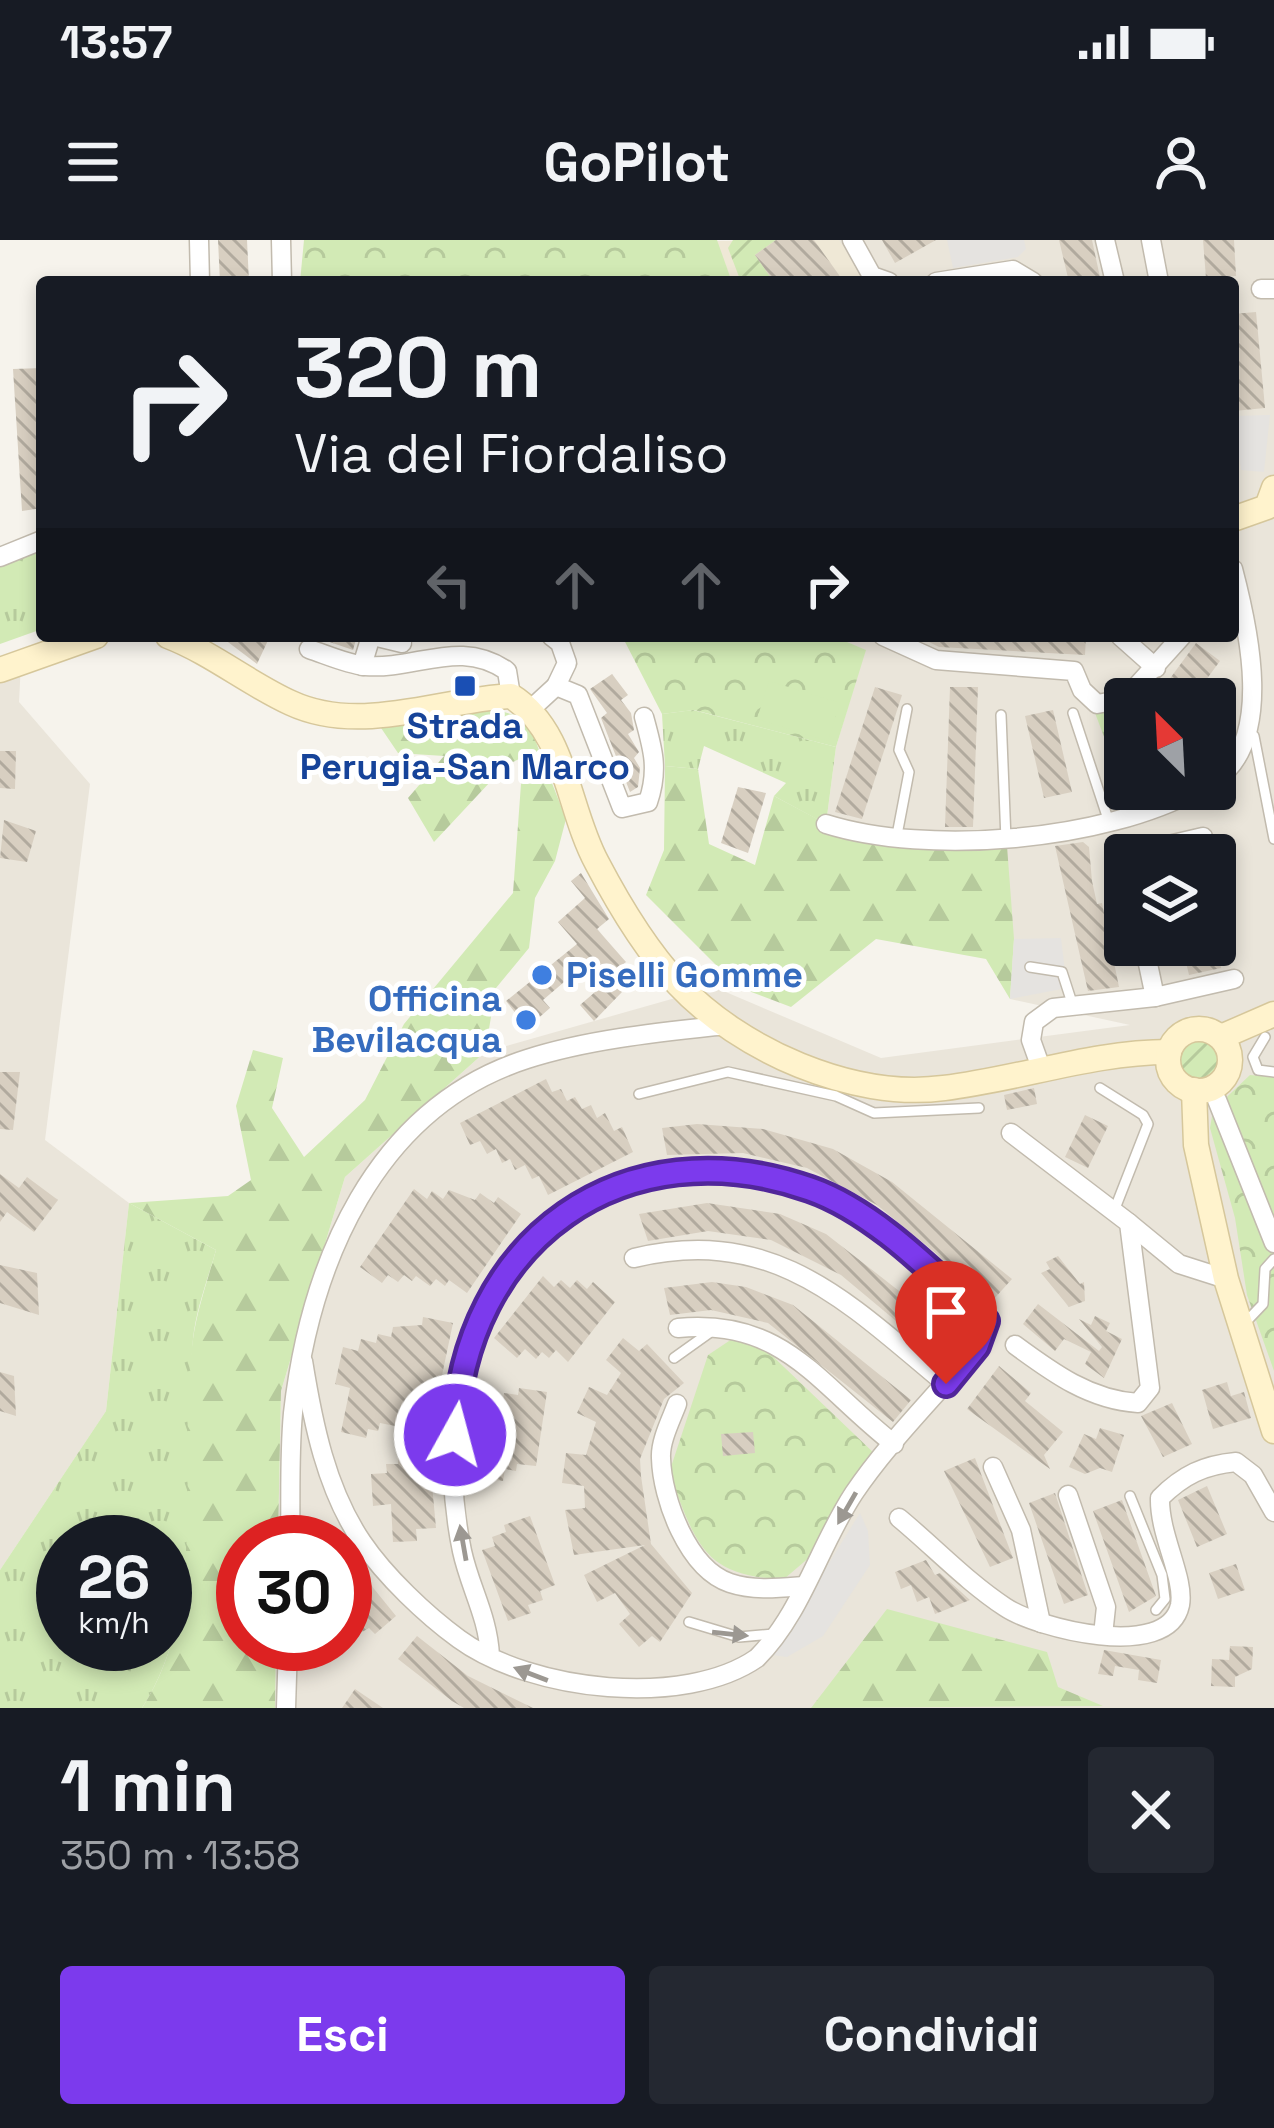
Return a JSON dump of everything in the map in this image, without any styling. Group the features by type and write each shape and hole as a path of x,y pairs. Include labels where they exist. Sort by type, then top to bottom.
{"main road":[{"path":"1239,517 1267,507 1274,488"},
{"path":"0,670 65,642"},
{"path":"179,642 293,704 328,715 379,716 521,703 548,730 577,821 621,904 681,988 726,1025 824,1073 879,1086 937,1089 1123,1052 1169,1052 1191,1030 1220,1037 1269,1025"},
{"path":"1220,1037 1229,1054 1227,1073 1206,1095 1194,1131 1238,1330 1274,1431"},
{"path":"1169,1052 1176,1081 1206,1095"}],"street":[{"path":"199,240 200,276"},
{"path":"281,240 281,276"},
{"path":"852,240 872,276"},
{"path":"1105,240 1114,276"},
{"path":"1151,240 1158,276"},
{"path":"974,276 1013,270 1023,276"},
{"path":"0,556 36,542"},
{"path":"1236,756 1253,736 1257,685 1239,597"},
{"path":"362,666 370,642"},
{"path":"398,642 402,643"},
{"path":"309,649 362,666 466,654 489,659 507,671 521,703 556,686 567,664 564,642"},
{"path":"897,642 936,660 1074,670 1082,690 1097,704 1104,703"},
{"path":"1127,642 1156,668"},
{"path":"1146,678 1177,642"},
{"path":"556,686 578,695 622,808 647,802 656,780 644,716"},
{"path":"826,824 896,840 1006,840 1135,810"},
{"path":"1148,966 1155,997"},
{"path":"1041,1068 1031,1040 1034,1022 1053,1008 1155,997 1234,979"},
{"path":"291,1515 293,1414 331,1258 362,1187 407,1128 476,1082 528,1059 726,1025"},
{"path":"1206,1095 1274,1243"},
{"path":"1011,1133 1179,1264 1226,1279"},
{"path":"303,1361 335,1492 363,1543 459,1640 490,1656 579,1692 655,1700 705,1689 755,1660 804,1586 854,1493 977,1346 986,1321 871,1223 815,1190 741,1169 683,1170 612,1184 567,1209 524,1249 494,1293 470,1341 456,1400 454,1469 462,1553 489,1621 490,1656"},
{"path":"1015,1345 1064,1381 1115,1401 1138,1402 1150,1388 1150,1365 1121,1217"},
{"path":"634,1258 688,1247 784,1264 818,1280 946,1384"},
{"path":"679,1328 719,1326 774,1340 894,1444"},
{"path":"677,1405 660,1454 668,1501 706,1569 728,1583 764,1589 804,1586"},
{"path":"899,1518 1003,1606 1041,1623 1103,1635 1148,1635 1169,1623 1181,1601 1159,1529 1160,1498 1180,1478 1213,1464 1236,1462 1252,1475 1274,1512"},
{"path":"994,1467 1021,1530 1041,1623"},
{"path":"1069,1495 1106,1606 1103,1635"},
{"path":"286,1708 288,1671"}],"lane":[{"path":"896,840 909,772 899,750 907,709"},
{"path":"1073,713 1108,819"},
{"path":"1001,716 1006,840"},
{"path":"1253,736 1274,839"},
{"path":"1030,967 1062,972 1073,1006"},
{"path":"1269,1025 1253,1057 1258,1070 1274,1072"},
{"path":"639,1094 728,1072 836,1096 874,1113 979,1108"},
{"path":"1100,1088 1143,1115 1148,1124 1121,1217"},
{"path":"1238,1330 1263,1304 1264,1269 1274,1259"},
{"path":"674,1358 719,1326"},
{"path":"1130,1496 1169,1573 1165,1600 1156,1610"},
{"path":"689,1622 739,1637 774,1634"}],"shaded area":[{"path":"733,240 1274,240 1274,1708 275,1708 276,1671 372,1671 372,1515 279,1515 281,1391 345,1177 485,1052 714,987 881,1058 1130,1025 1010,999 1014,939 826,824 836,747 865,650 847,642 1239,642 1239,276 740,276"},
{"path":"839,240 862,276 730,276 716,241"},
{"path":"947,240 1024,240 1026,249 1018,257 953,268"},
{"path":"1270,415 1264,472 1241,470 1239,416"},
{"path":"21,663 19,702 90,784 45,1140 129,1203 106,1411 0,1570 0,670"},
{"path":"1061,938 1067,988 1010,999 1014,939"},
{"path":"860,1513 868,1531 870,1565 823,1636 787,1657 772,1655"}],"green space":[{"path":"304,240 717,240 730,276 301,276"},
{"path":"733,240 776,240 755,255 770,276 739,276 728,248"},
{"path":"36,550 36,631 0,644 0,565"},
{"path":"625,642 847,642 866,650 836,747 694,710 662,714"},
{"path":"769,681 840,703 828,741 757,719"},
{"path":"481,705 517,716 532,732 566,819 555,861 535,898 529,948 496,988 485,1052 345,1177 281,1391 279,1515 216,1515 216,1671 276,1671 275,1708 142,1708 161,1671 192,1671 189,1385 193,1339 216,1250 129,1203 228,1196 251,1180 236,1106 253,1050 283,1058 272,1108 304,1157 365,1100 404,1024 513,893 523,757 505,766 434,842 408,798 444,756 398,753 379,725"},
{"path":"693,710 836,747 826,824 774,796 786,783 704,746 698,769 665,766 662,714"},
{"path":"1104,710 1104,737 1095,713"},
{"path":"665,766 698,769 709,844 755,865 774,796 823,822 1007,846 1014,939 1010,999 986,959 876,939 791,1007 738,987 646,895 664,850"},
{"path":"1199,1039 1214,1045 1220,1060 1214,1075 1199,1081 1184,1075 1178,1060 1184,1045"},
{"path":"1250,1075 1274,1077 1274,1371 1247,1295 1235,1218 1210,1128 1213,1110"},
{"path":"129,1203 216,1250 193,1339 188,1515 37,1515 106,1411"},
{"path":"735,1337 762,1346 876,1455 811,1556 784,1579 757,1577 719,1563 696,1536 669,1473 708,1355"},
{"path":"36,1516 36,1671 161,1671 142,1708 0,1708 0,1570"},
{"path":"887,1609 1047,1652 1058,1687 1103,1706 811,1708"}],"building":[{"path":"218,240 247,240 249,276 220,276"},
{"path":"776,240 814,240 840,276 770,276 755,255"},
{"path":"882,240 936,240 895,263"},
{"path":"1059,240 1092,240 1100,276 1068,276"},
{"path":"1203,240 1234,240 1236,276 1206,276"},
{"path":"1256,312 1265,408 1239,411 1239,313"},
{"path":"36,368 36,509 22,511 13,369"},
{"path":"228,642 267,642 257,664"},
{"path":"330,642 355,642 353,650"},
{"path":"929,642 1086,642 1085,655 939,647"},
{"path":"1196,643 1220,661 1207,678 1170,678"},
{"path":"612,674 628,695 621,700 631,713 634,730 628,734 639,752 634,758 640,768 638,787 630,792 601,718 607,713 590,689"},
{"path":"875,687 902,695 862,819 835,812"},
{"path":"950,687 978,687 973,827 945,827"},
{"path":"1053,710 1072,792 1044,798 1025,716"},
{"path":"0,751 16,751 15,789 0,788"},
{"path":"738,787 766,793 748,853 721,843"},
{"path":"4,820 36,831 27,862 0,858"},
{"path":"1083,842 1089,847 1097,904 1102,903 1104,913 1104,966 1115,966 1119,987 1088,991 1055,846"},
{"path":"581,873 609,919 597,929 626,962 608,976 622,992 594,1021 580,1005 595,992 577,971 543,1000 550,1008 527,1028 506,1001 577,944 558,922 585,898 571,881"},
{"path":"1187,966 1221,966 1221,968 1189,975"},
{"path":"0,1072 20,1072 13,1130 0,1129"},
{"path":"546,1079 552,1092 561,1089 567,1101 575,1097 582,1109 591,1105 597,1118 605,1113 614,1131 622,1127 633,1152 548,1195 539,1176 532,1179 525,1165 515,1170 510,1159 502,1163 496,1149 487,1154 480,1141 470,1145 460,1123"},
{"path":"1034,1088 1037,1104 1007,1110 1004,1095"},
{"path":"1085,1115 1108,1126 1088,1168 1065,1157"},
{"path":"697,1124 763,1129 833,1149 892,1182 1012,1279 993,1300 877,1205 807,1168 743,1153 667,1155 662,1128"},
{"path":"0,1174 19,1188 27,1177 58,1200 34,1232 7,1212 0,1222"},
{"path":"414,1189 427,1199 432,1191 443,1199 449,1190 475,1200 480,1193 494,1203 498,1197 521,1214 467,1293 449,1280 445,1286 436,1279 430,1286 416,1276 412,1281 404,1275 398,1282 388,1275 382,1283 360,1267"},
{"path":"707,1203 780,1214 826,1234 962,1340 944,1361 841,1275 771,1240 708,1231 648,1241 639,1214"},
{"path":"1058,1256 1080,1284 1084,1282 1085,1301 1069,1307 1041,1273 1050,1269 1046,1262"},
{"path":"0,1265 37,1273 39,1315 0,1303"},
{"path":"543,1276 554,1287 561,1280 570,1288 577,1280 587,1289 593,1282 615,1302 568,1362 556,1350 549,1358 542,1352 536,1359 525,1349 517,1358 494,1338"},
{"path":"712,1282 746,1287 793,1305 911,1400 893,1422 768,1323 711,1310 670,1315 664,1288"},
{"path":"1038,1304 1099,1351 1102,1347 1079,1319 1091,1325 1095,1316 1110,1323 1106,1331 1122,1339 1104,1378 1085,1364 1091,1352 1064,1339 1055,1351 1023,1324"},
{"path":"423,1317 453,1323 433,1418 397,1417 395,1426 380,1423 378,1431 368,1429 366,1438 341,1432 350,1388 335,1384 343,1347 358,1351 361,1339 376,1343 378,1334 391,1337 393,1327 422,1325"},
{"path":"623,1338 639,1351 647,1344 684,1383 664,1399 640,1459 651,1544 692,1593 660,1642 652,1636 639,1647 619,1624 630,1614 615,1593 597,1602 584,1575 645,1545 574,1555 565,1510 585,1508 584,1486 562,1483 566,1453 586,1455 596,1422 577,1413 589,1387 607,1395 621,1373 606,1360"},
{"path":"999,1366 1031,1393 1025,1401 1063,1432 1044,1455 1050,1469 967,1409"},
{"path":"0,1372 14,1376 16,1416 0,1411"},
{"path":"1227,1382 1231,1396 1244,1392 1251,1418 1213,1429 1202,1390"},
{"path":"519,1388 547,1392 536,1466 517,1464 516,1471 505,1469 503,1481 474,1477 487,1399 503,1401 504,1393 518,1395"},
{"path":"1172,1403 1192,1444 1163,1457 1141,1416"},
{"path":"1100,1428 1124,1435 1112,1472 1100,1468 1085,1474 1069,1467 1084,1434 1096,1439"},
{"path":"753,1432 755,1453 723,1456 721,1434"},
{"path":"429,1452 436,1528 416,1529 417,1541 393,1542 391,1504 373,1506 371,1474 387,1473 386,1464 398,1464 398,1454"},
{"path":"975,1458 1013,1558 990,1567 944,1471"},
{"path":"1207,1486 1227,1534 1197,1547 1178,1500"},
{"path":"1055,1493 1088,1595 1064,1604 1029,1503"},
{"path":"1122,1500 1156,1596 1129,1612 1093,1511"},
{"path":"530,1516 555,1585 540,1591 543,1600 528,1605 531,1613 508,1621 482,1550 495,1546 492,1537 506,1532 504,1525"},
{"path":"926,1560 935,1575 940,1573 970,1600 935,1614 929,1597 917,1602 911,1585 901,1589 895,1572"},
{"path":"1236,1564 1245,1590 1218,1599 1209,1573"},
{"path":"372,1586 396,1616 375,1634 372,1631"},
{"path":"417,1636 468,1676 533,1708 464,1708 452,1701 398,1659"},
{"path":"1230,1646 1253,1647 1252,1669 1235,1677 1235,1687 1211,1686 1212,1659 1229,1660"},
{"path":"1104,1650 1161,1660 1157,1683 1138,1680 1139,1670 1115,1666 1113,1676 1098,1674"},
{"path":"355,1689 383,1708 342,1708"}],"place":[{"name":"Strada Perugia-San Marco","path":"465,686"},
{"name":"Piselli Gomme","path":"542,975"},
{"name":"Officina Bevilacqua","path":"526,1020"}],"route":[{"path":"455,1435 456,1400 470,1341 524,1249 567,1209 612,1184 683,1170 741,1169 815,1190 871,1223 986,1321 977,1346 946,1384"}]}
